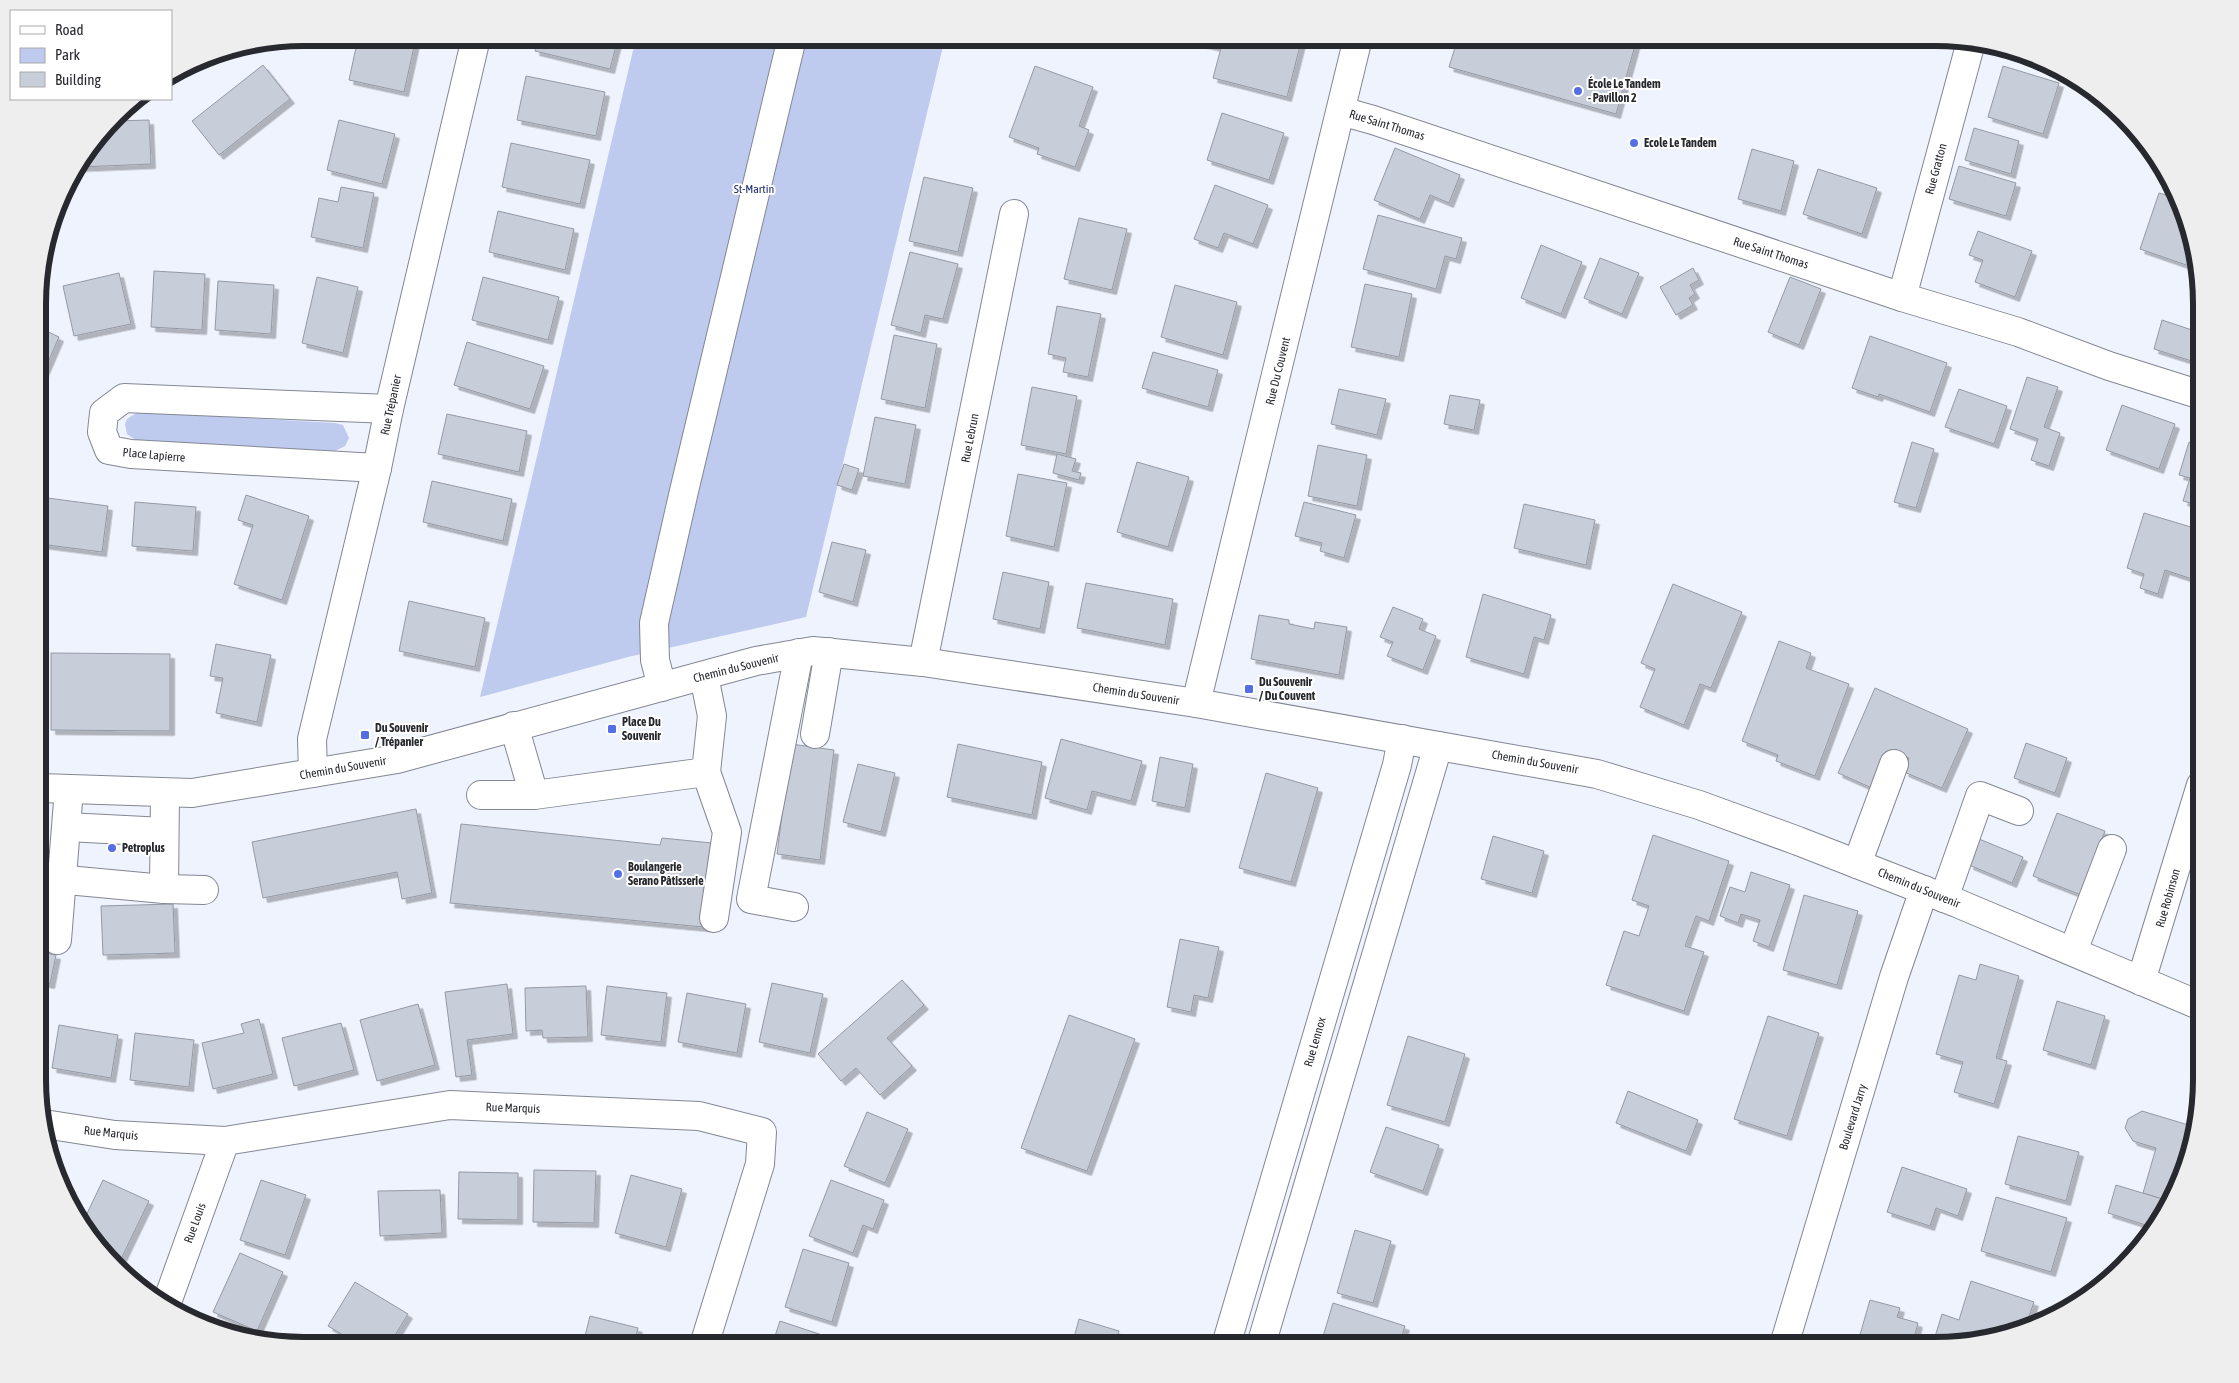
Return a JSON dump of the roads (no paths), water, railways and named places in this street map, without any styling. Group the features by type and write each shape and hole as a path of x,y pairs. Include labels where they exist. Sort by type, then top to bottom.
{"street":[{"name":"Rue Trépanier","path":"314,773 312,739 377,468 389,409 474,46"},
{"path":"662,687 655,660 654,624 790,46"},
{"name":"Rue Du Couvent","path":"1196,703 1356,46"},
{"name":"Rue Gratton","path":"1902,297 1969,48"},
{"name":"Rue Saint Thomas","path":"1341,111 1373,120 1902,297 2018,332 2109,366 2193,392"},
{"name":"Rue Lebrun","path":"923,662 1014,214"},
{"name":"Place Lapierre","path":"377,468 131,454 109,450 102,432 104,413 124,398 389,409"},
{"path":"815,734 830,652"},
{"name":"Chemin du Souvenir","path":"46,788 165,794 192,793 397,759 704,676 799,653 830,652 923,662 1196,703 1597,774 1699,805 1857,864 1934,894 2193,1003"},
{"path":"794,907 750,899 799,653"},
{"path":"704,676 712,716 706,772 727,832 714,918"},
{"path":"514,726 534,795"},
{"name":"Rue Lennox","path":"1228,1337 1397,765 1402,739"},
{"path":"1263,1337 1438,746"},
{"path":"1857,864 1894,764"},
{"path":"481,796 534,795 706,772"},
{"path":"57,940 51,877 66,827 69,790"},
{"path":"164,890 165,794"},
{"name":"Boulevard Jarry","path":"1786,1337 1894,977 1980,796 2019,811"},
{"name":"Rue Robinson","path":"2141,981 2193,811"},
{"path":"66,827 164,832"},
{"path":"2073,952 2112,849"},
{"path":"51,877 164,890 204,890"},
{"name":"Rue Marquis","path":"50,1125 115,1135 225,1141 450,1105 699,1116 762,1132 760,1164 706,1337"},
{"name":"Rue Louis","path":"169,1298 225,1141"}],"place":[{"name":"École Le Tandem - Pavillon 2","path":"1578,91"},
{"name":"Ecole Le Tandem","path":"1634,143"},
{"name":"Du Souvenir / Du Couvent","path":"1249,689"},
{"name":"Place Du Souvenir","path":"612,729"},
{"name":"Du Souvenir / Trépanier","path":"365,735"},
{"name":"Petroplus","path":"112,848"},
{"name":"Boulangerie Serano Pâtisserie","path":"618,874"}],"park label":[{"name":"St-Martin","path":"754,189"}]}
